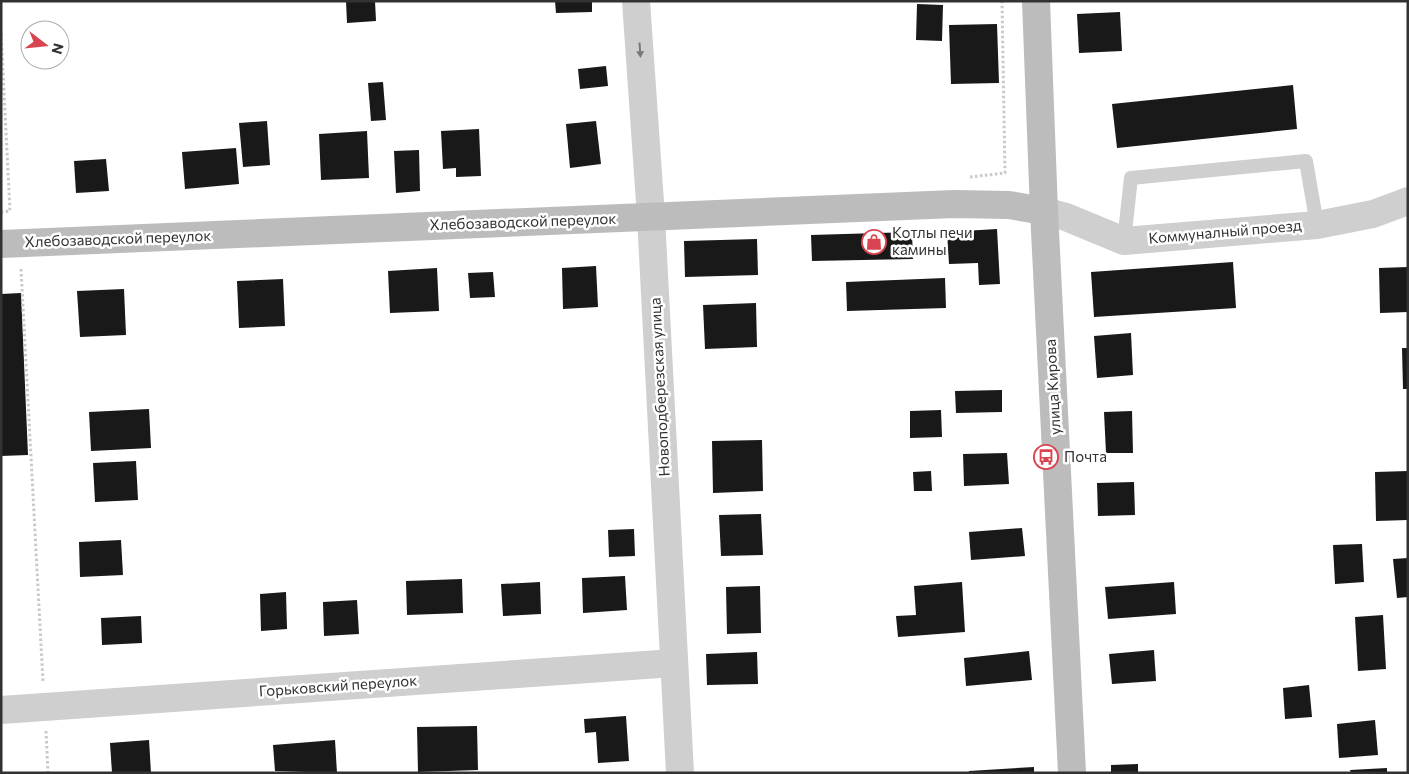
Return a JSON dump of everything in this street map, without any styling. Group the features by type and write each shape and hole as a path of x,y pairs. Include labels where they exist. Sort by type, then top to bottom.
{"street":[{"name":"Новоподберезская улица","path":"636,1 651,217 680,773"},
{"name":"улица Кирова","path":"1036,1 1044,211 1072,773"},
{"name":"Коммуналный проезд","path":"1044,211 1066,217 1124,241 1317,225 1373,214 1408,201"},
{"name":"Хлебозаводской переулок","path":"1,244 954,204 1009,205 1044,211"},
{"name":"Горьковский переулок","path":"1,710 674,663"}],"lane":[{"path":"1124,241 1131,178 1306,161 1317,225"}],"path":[{"path":"954,204 952,178 1005,174 1002,1"},
{"path":"1,33 10,211 1,212"},
{"path":"15,269 21,269 48,773"}],"building":[{"path":"346,1 375,1 376,21 347,23"},
{"path":"555,1 592,1 592,12 556,13"},
{"path":"917,4 943,5 942,41 916,40"},
{"path":"1120,12 1122,51 1079,53 1077,14"},
{"path":"997,24 999,83 951,84 949,25"},
{"path":"606,66 608,86 580,89 578,69"},
{"path":"383,82 386,120 371,121 368,83"},
{"path":"1293,85 1297,129 1117,148 1112,104"},
{"path":"267,121 270,165 243,167 239,123"},
{"path":"596,121 601,164 570,168 566,124"},
{"path":"479,129 481,176 456,177 456,168 443,169 441,131"},
{"path":"367,131 369,178 321,180 319,134"},
{"path":"236,148 239,184 185,189 182,152"},
{"path":"419,150 420,191 396,193 394,151"},
{"path":"106,159 109,191 76,193 74,161"},
{"path":"997,229 1000,284 979,285 978,263 949,264 947,232"},
{"path":"912,232 913,259 812,261 811,235"},
{"path":"757,239 758,275 685,277 684,241"},
{"path":"1233,262 1236,308 1094,317 1091,272"},
{"path":"596,266 598,307 563,309 562,268"},
{"path":"1408,267 1408,312 1380,313 1379,268"},
{"path":"437,268 439,311 390,313 388,271"},
{"path":"493,272 495,297 470,298 468,273"},
{"path":"945,278 946,308 847,311 846,282"},
{"path":"283,279 285,326 239,328 237,281"},
{"path":"124,289 126,335 80,337 77,291"},
{"path":"21,293 28,455 1,456 1,294"},
{"path":"756,303 757,347 705,349 703,305"},
{"path":"1131,333 1133,375 1097,378 1094,336"},
{"path":"1402,348 1408,348 1408,389 1403,389"},
{"path":"1002,390 1002,412 956,413 955,391"},
{"path":"149,409 151,448 91,451 89,412"},
{"path":"941,410 942,437 910,438 910,411"},
{"path":"1132,411 1133,453 1106,453 1104,412"},
{"path":"762,440 763,491 713,493 712,441"},
{"path":"1007,453 1009,484 964,486 963,454"},
{"path":"136,461 138,500 95,502 93,463"},
{"path":"931,471 932,491 914,491 913,472"},
{"path":"1408,471 1408,520 1376,521 1375,472"},
{"path":"1134,482 1135,515 1098,516 1097,483"},
{"path":"761,514 763,555 721,556 719,515"},
{"path":"1022,528 1025,556 971,560 969,532"},
{"path":"634,529 635,556 609,557 608,530"},
{"path":"121,540 123,575 80,577 79,542"},
{"path":"1362,544 1364,582 1335,584 1333,545"},
{"path":"1408,558 1408,597 1397,598 1393,559"},
{"path":"625,576 627,610 583,613 582,578"},
{"path":"462,579 463,613 407,615 406,581"},
{"path":"540,582 541,614 503,616 501,584"},
{"path":"962,582 965,632 898,637 896,616 916,615 914,586"},
{"path":"1174,582 1176,614 1108,619 1105,587"},
{"path":"760,586 761,633 727,634 726,587"},
{"path":"286,592 287,629 261,631 260,594"},
{"path":"357,600 359,634 324,636 323,602"},
{"path":"1383,615 1386,669 1358,671 1355,617"},
{"path":"141,616 142,643 102,645 101,618"},
{"path":"1154,650 1156,681 1112,684 1109,654"},
{"path":"1029,651 1032,680 966,686 964,658"},
{"path":"757,652 758,684 707,685 706,654"},
{"path":"1309,685 1312,717 1285,719 1283,688"},
{"path":"626,716 629,761 598,763 596,732 585,733 584,719"},
{"path":"1375,720 1378,755 1339,758 1337,724"},
{"path":"477,726 478,770 418,772 417,727"},
{"path":"149,740 151,773 112,773 110,743"},
{"path":"335,740 337,773 275,771 273,745"},
{"path":"1138,764 1138,773 1111,773 1111,765"},
{"path":"1034,767 1034,773 969,773 969,771"},
{"path":"1387,768 1387,773 1351,773 1350,770"}],"place":[{"name":"Котлы печи камины","path":"874,242"},
{"name":"Почта","path":"1046,457"}]}
